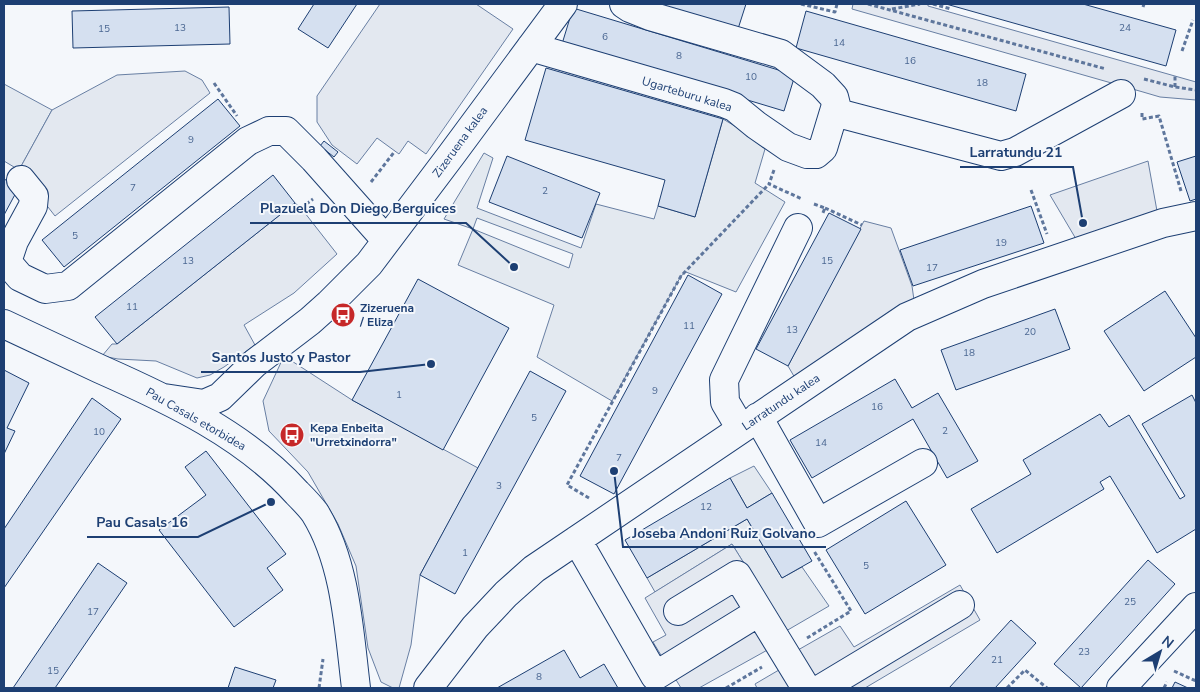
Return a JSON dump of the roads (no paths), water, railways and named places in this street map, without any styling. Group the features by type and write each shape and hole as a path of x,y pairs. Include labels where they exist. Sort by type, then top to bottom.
{"street":[{"name":"Zizeruena kalea","path":"220,397 255,362 310,321 369,264 563,4"},
{"path":"624,4 650,16 782,54 824,85 834,97 836,105 834,112 1001,156 1015,152 1129,86"},
{"name":"Ugarteburu kalea","path":"531,47 724,103 734,107 788,147 807,154 816,154 823,148 834,112"},
{"path":"21,180 34,196 33,206 14,241 7,262 20,277 44,289 68,286 248,141 269,131 286,132 314,159 386,240"},
{"name":"Larratundu kalea","path":"428,688 475,627 506,594 534,569 907,317 982,284 1163,223 1190,207"},
{"path":"1163,223 1196,233"},
{"path":"798,228 724,380 725,402 750,423 818,524 923,463"},
{"name":"Pau Casals etorbidea","path":"4,324 164,398 232,438 262,460 287,482 314,512 334,554 342,583 359,686"},
{"path":"164,398 204,404 220,397 222,420 232,438"},
{"path":"577,540 654,676 759,612"},
{"path":"678,611 737,575 806,688"},
{"path":"822,688 960,605"},
{"path":"1121,688 1196,607"}],"place":[{"name":"Larratundu 21","path":"1083,223"},
{"name":"Plazuela Don Diego Berguices","path":"514,267"},
{"name":"Zizeruena / Eliza","path":"343,315"},
{"name":"Santos Justo y Pastor","path":"431,364"},
{"name":"Kepa Enbeita \"Urretxindorra\"","path":"292,435"},
{"name":"Joseba Andoni Ruiz Golvano","path":"614,471"},
{"name":"Pau Casals 16","path":"271,502"}]}
